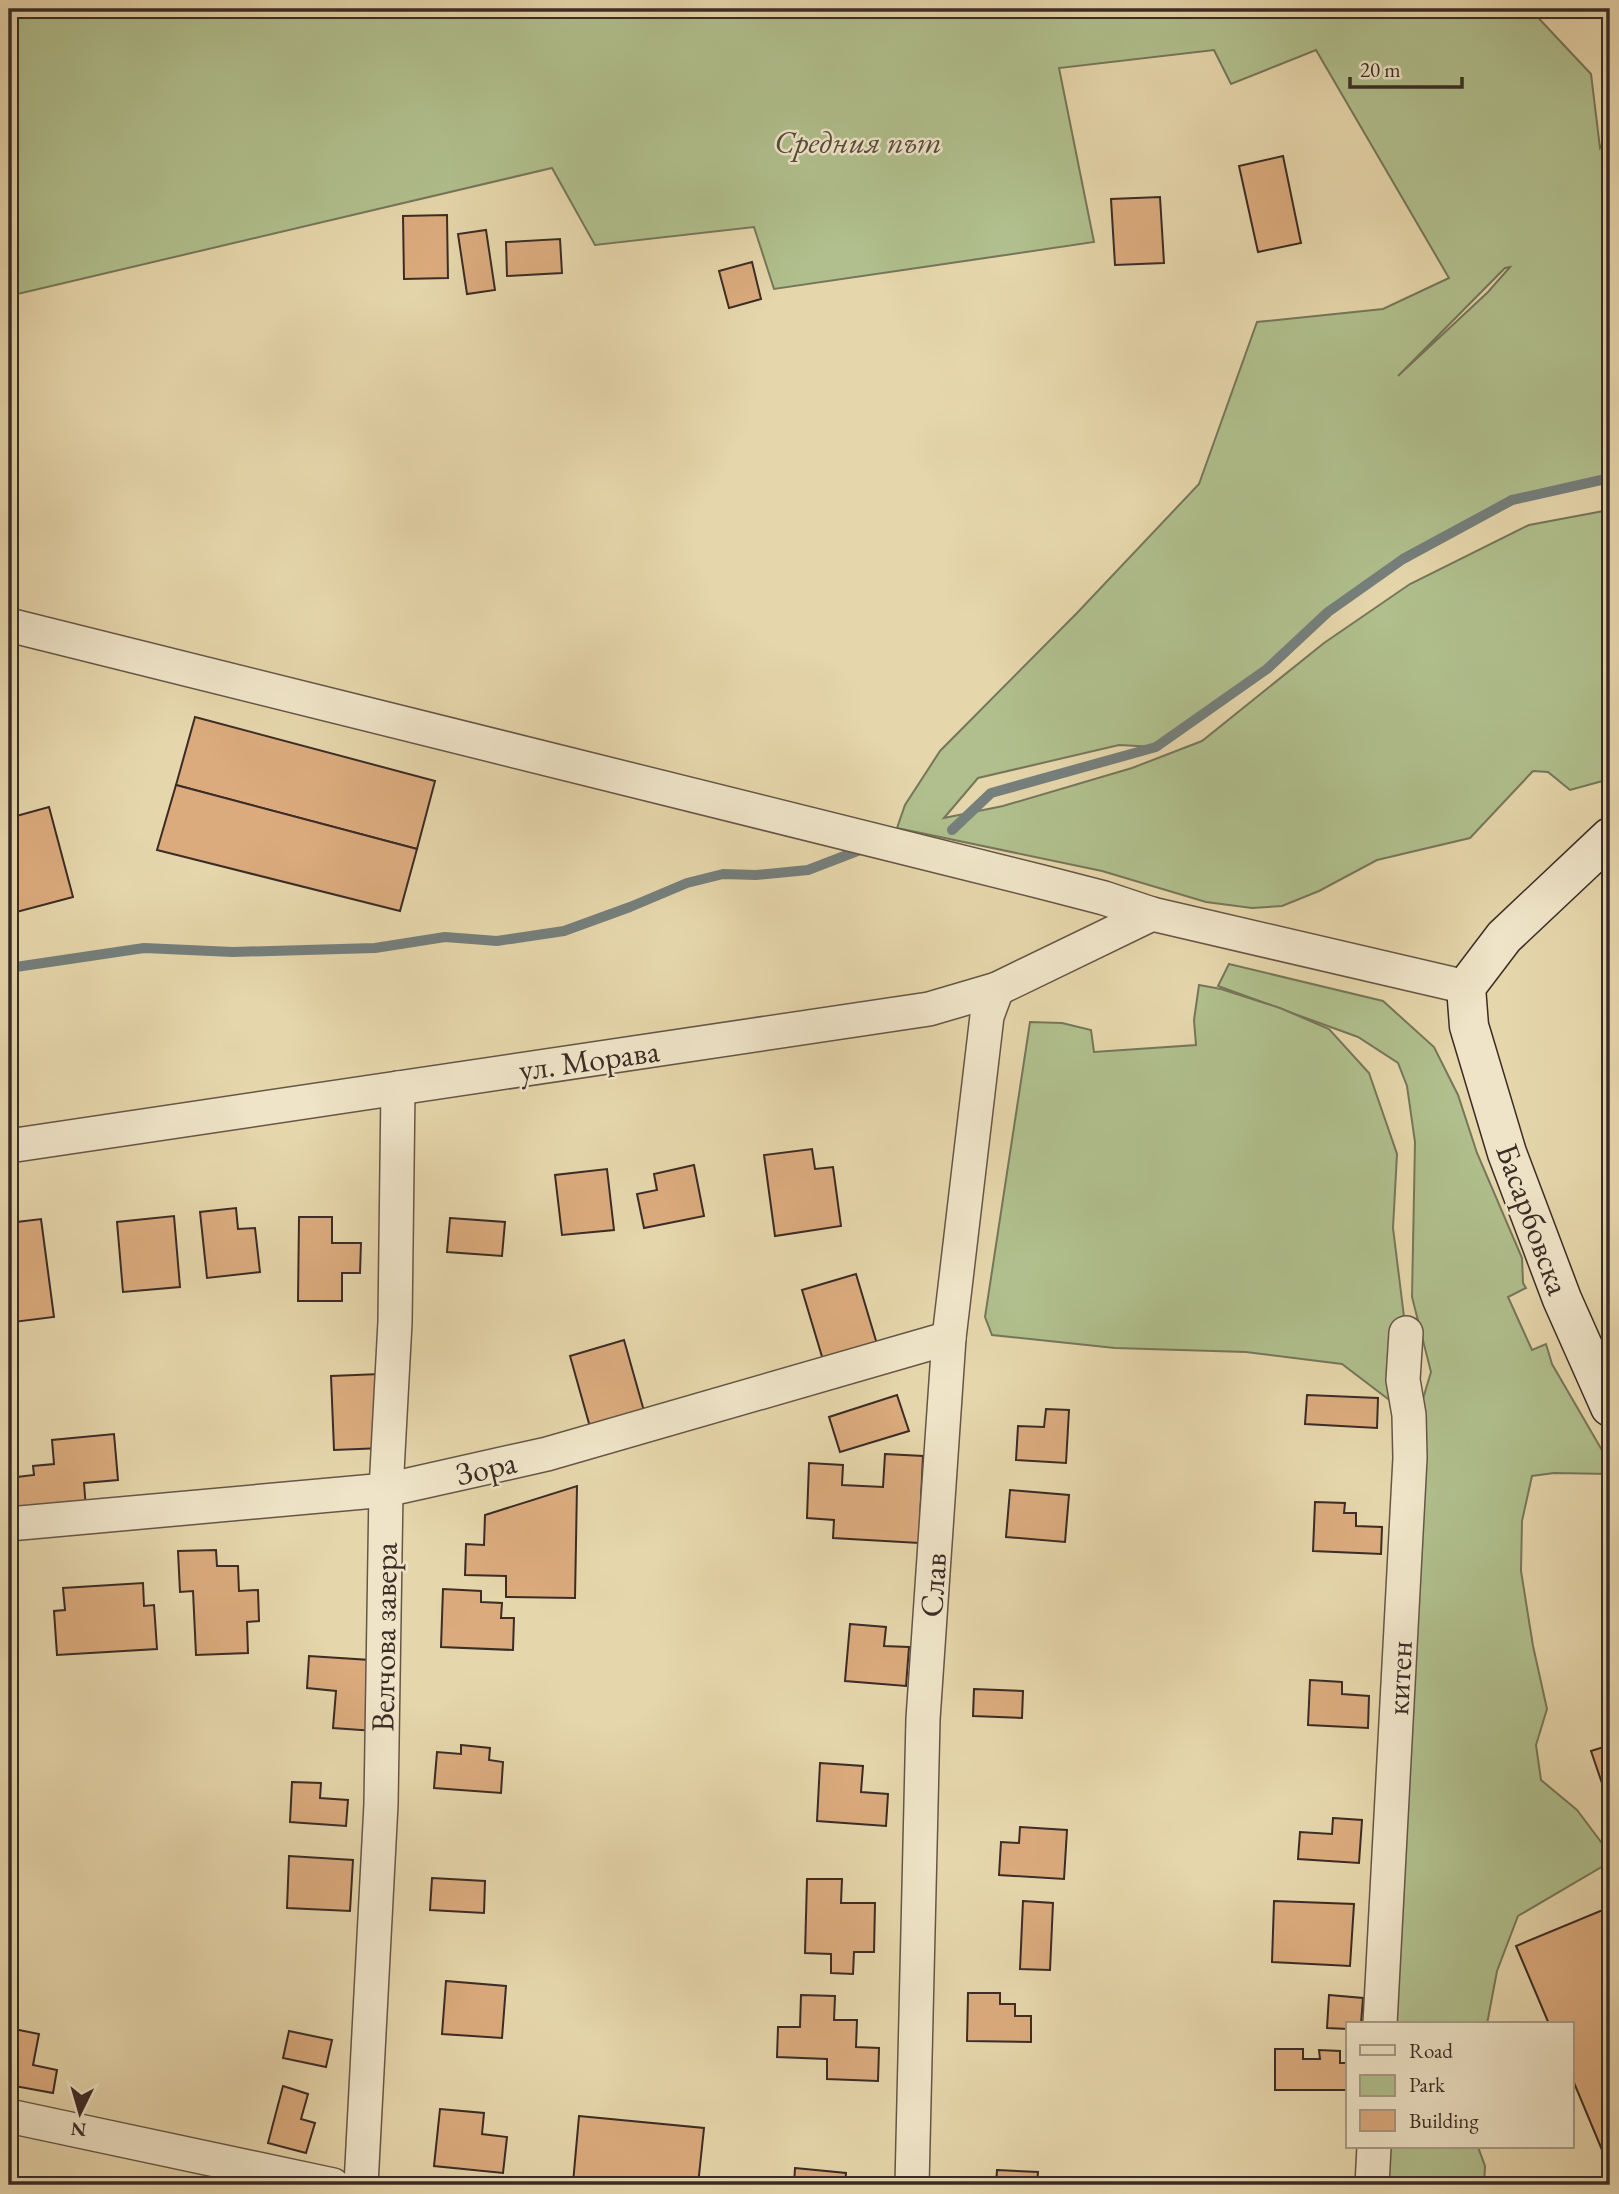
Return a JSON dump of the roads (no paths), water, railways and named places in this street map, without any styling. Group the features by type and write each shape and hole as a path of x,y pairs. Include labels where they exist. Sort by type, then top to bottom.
{"street":[{"path":"9,625 1042,882 1152,914 1466,987 1504,937 1610,837"},
{"name":"ул. Морава","path":"9,1146 929,1009 997,989 1152,914"},
{"name":"Басарбовска","path":"1466,987 1469,1026 1507,1153 1562,1299 1610,1407"},
{"name":"Слав","path":"912,2185 923,1719 948,1338 987,1016 997,989"},
{"name":"Велчова завера","path":"361,2185 381,1804 386,1490 395,1322 398,1088"},
{"name":"китен","path":"1380,2022 1410,1458 1409,1415 1403,1380 1406,1333"},
{"name":"Зора","path":"9,1524 386,1490 547,1454 948,1338"},
{"path":"9,2116 333,2185"},
{"path":"1371,2185 1374,2148"}],"waterway":[{"path":"952,830 991,793 1156,747 1267,669 1328,612 1403,559 1512,500 1610,478"},
{"path":"9,968 144,948 233,952 375,948 445,937 497,941 564,931 687,883 723,874 756,875 808,870 860,850"}],"park label":[{"name":"Средния път","path":"858,142"}]}
